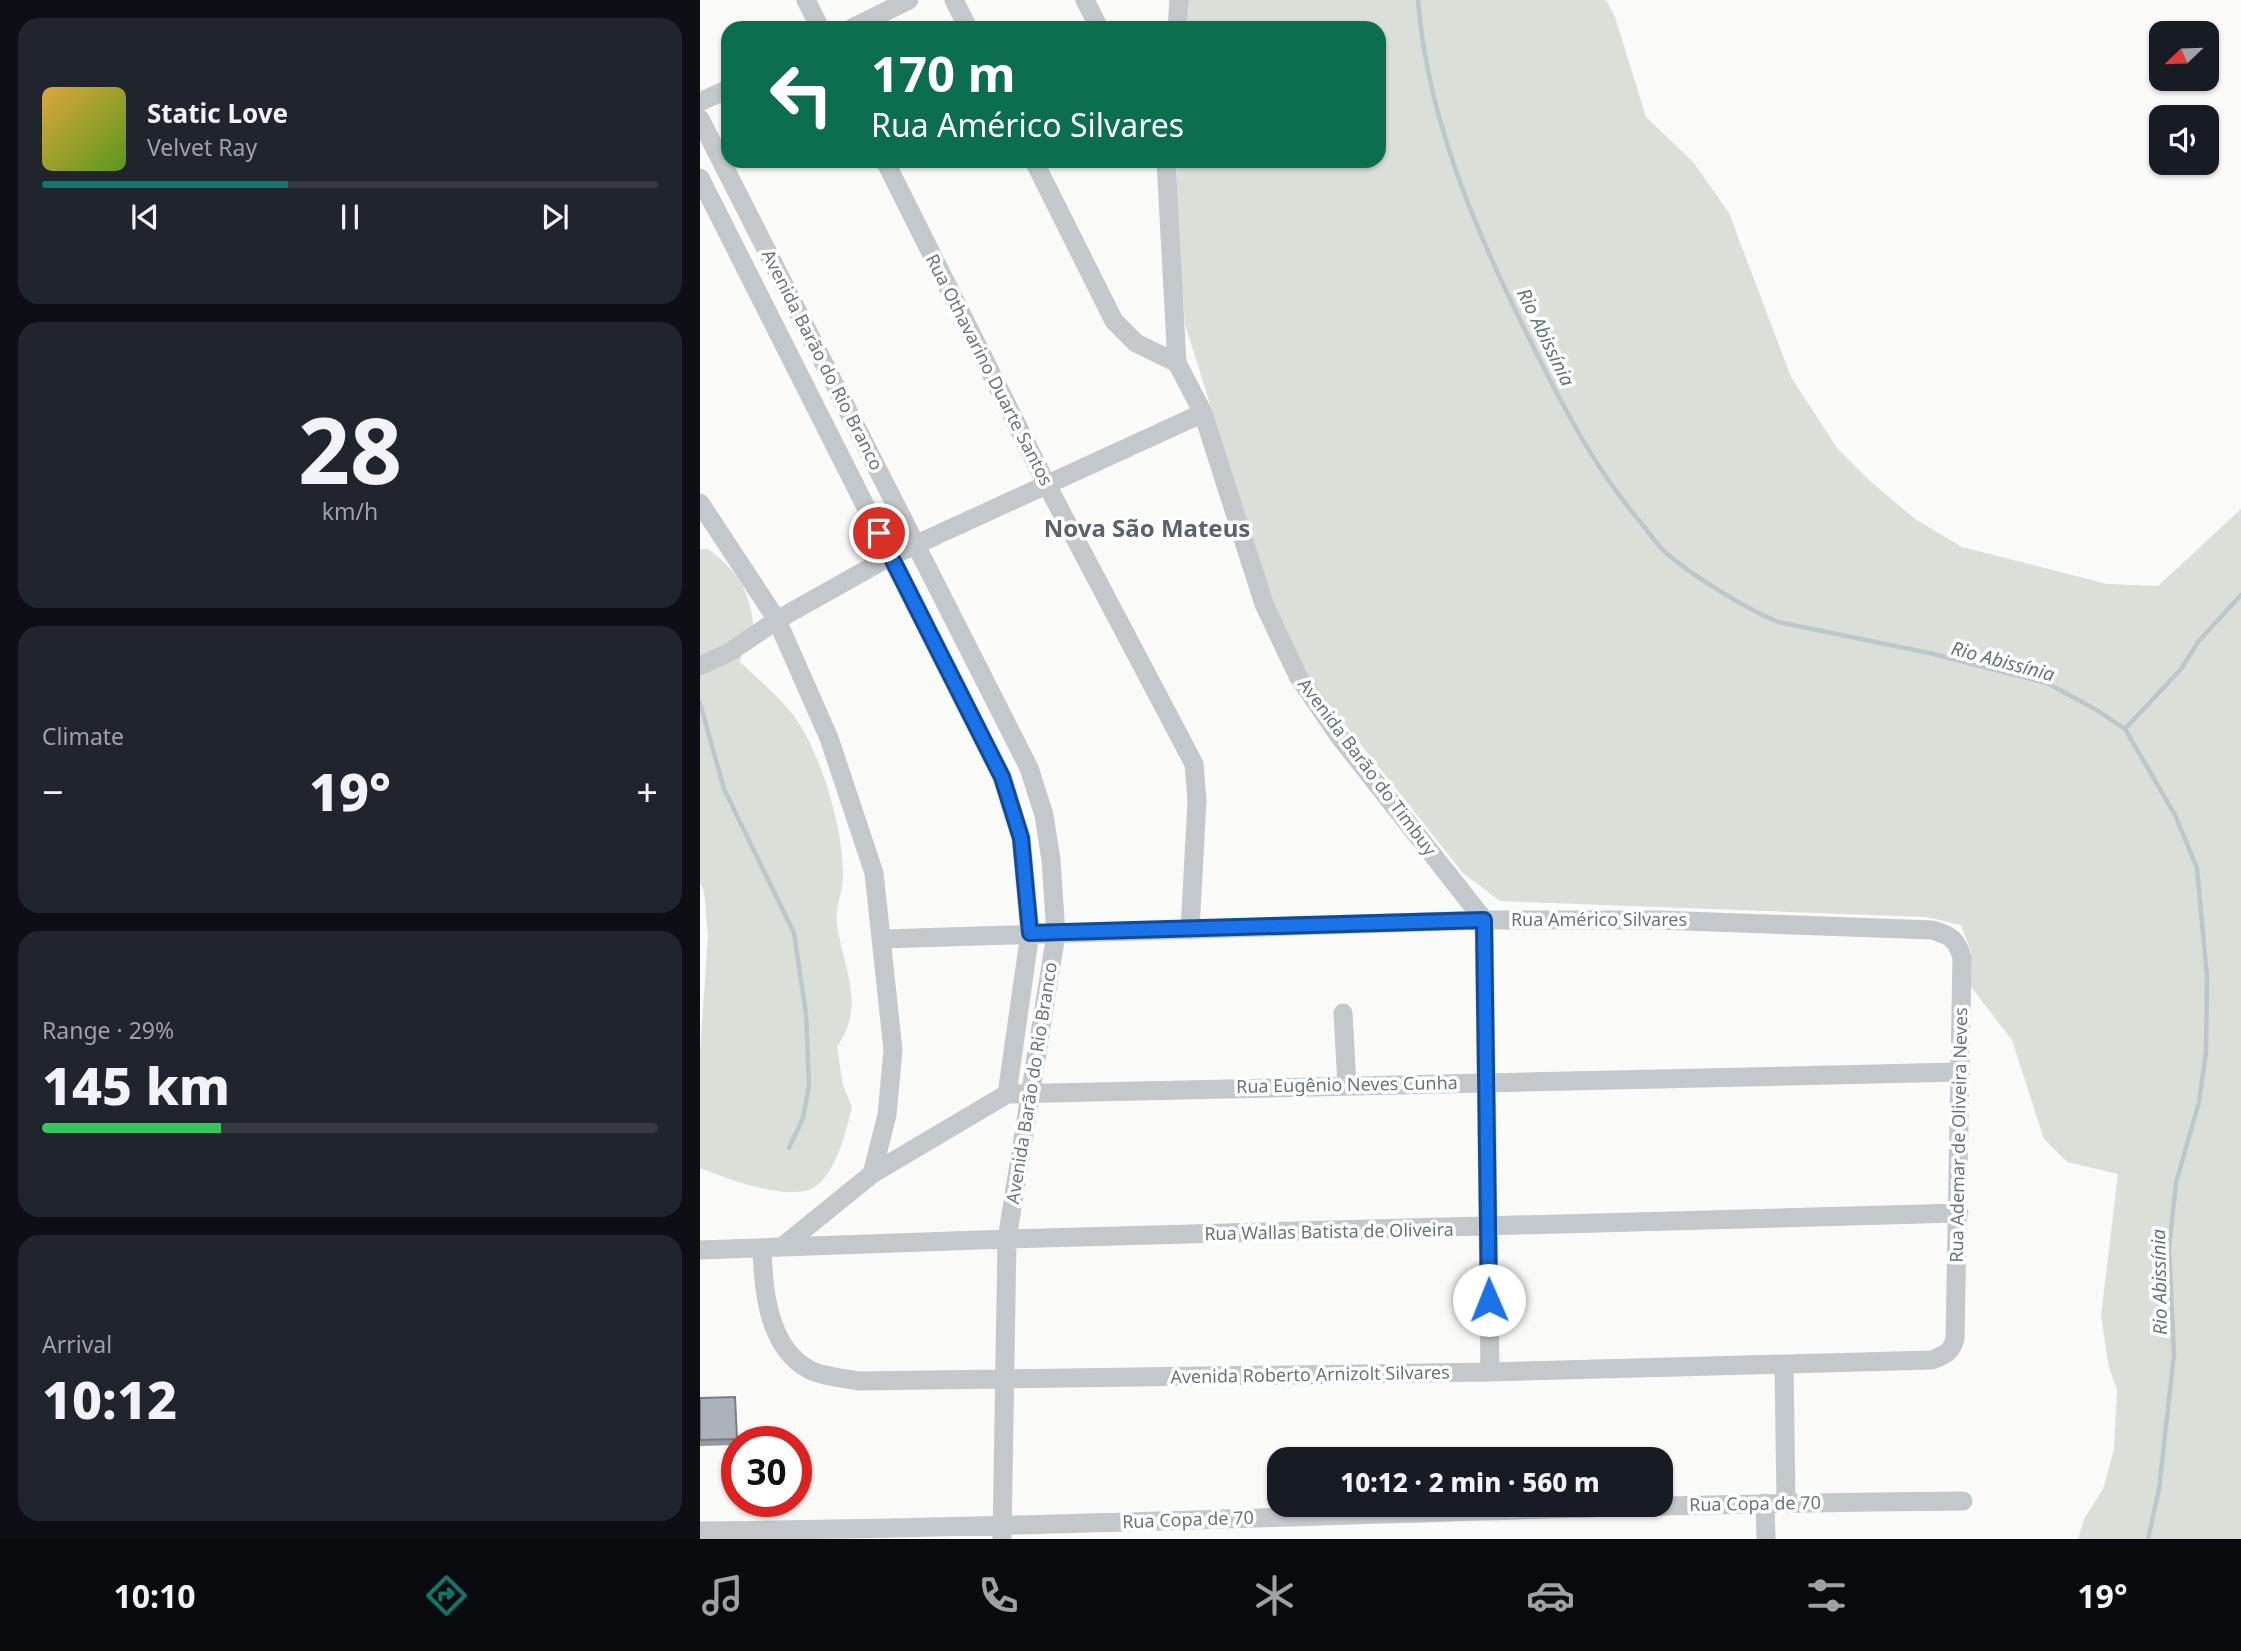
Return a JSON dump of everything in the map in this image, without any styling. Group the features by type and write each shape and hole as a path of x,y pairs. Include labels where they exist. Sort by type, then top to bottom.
{"street":[{"path":"806,0 816,21"},
{"path":"866,21 909,0"},
{"path":"954,0 964,21"},
{"path":"1084,0 1095,21"},
{"path":"1178,21 1179,0"},
{"path":"700,102 721,92"},
{"name":"Avenida Barão do Rio Branco","path":"700,120 721,161"},
{"name":"Avenida Barão do Rio Branco","path":"725,168 1029,768 1044,815 1051,860 1056,934 1007,1239 1002,1532"},
{"name":"Rua Othavarino Duarte Santos","path":"888,168 1047,485 1194,764 1197,801 1190,930"},
{"path":"1038,168 1114,321 1136,343 1177,363"},
{"name":"Avenida Barão do Timbuy","path":"1167,168 1177,363 1203,413 1264,604 1298,676 1339,736 1484,920"},
{"name":"Avenida Barão do Rio Branco","path":"700,178 1002,777 1021,838 1030,933 1007,1094"},
{"path":"700,666 730,652 777,620 891,556 1203,413"},
{"path":"700,503 708,529 777,620 829,738 874,873 893,1049 887,1115 872,1174"},
{"path":"1002,777 1029,768"},
{"path":"1484,920 1490,1372"},
{"name":"Rua Américo Silvares","path":"883,939 1484,920 1658,920 1932,930"},
{"name":"Rua Ademar de Oliveira Neves","path":"1932,930 1949,934 1958,942 1962,958 1955,1339 1947,1355"},
{"path":"1343,1013 1347,1086"},
{"name":"Rua Eugênio Neves Cunha","path":"782,1247 872,1174 1007,1094 1960,1072"},
{"name":"Rua Wallas Batista de Oliveira","path":"700,1250 1959,1213"},
{"name":"Avenida Roberto Arnizolt Silvares","path":"762,1248 763,1285 770,1315 786,1348 810,1370 858,1381 1490,1372 1932,1360 1947,1355"},
{"path":"1784,1364 1786,1502"},
{"name":"Rua Copa de 70","path":"700,1531 1002,1532 1786,1502 1963,1501"},
{"path":"1765,1503 1766,1539"}],"shaded area":[{"path":"1184,0 1606,0 1615,17 1646,117 1694,163 1729,213 1791,377 1837,448 1870,481 1915,519 1962,547 2107,584 2158,586 2241,509 2241,1539 2078,1539 2084,1519 2103,1489 2114,1450 2117,1389 2109,1368 2101,1316 2118,1174 2067,1162 2044,1139 2012,1040 1971,987 1971,952 1961,925 1926,917 1500,901 1463,873 1319,692 1288,640 1270,597 1185,324 1175,204 1177,168 1386,168 1386,21 1183,21"},
{"path":"700,549 708,549 726,564 745,590 753,624 745,638 740,662 778,698 801,727 820,767 835,813 839,836 843,877 836,919 852,1002 846,1032 837,1047 843,1085 852,1107 840,1150 830,1171 816,1186 805,1191 759,1188 700,1168 700,1051 708,936 704,891 700,883"}],"building":[{"path":"735,1397 736,1426 721,1426 721,1439 700,1440 700,1398"}],"waterway":[{"name":"Rio Abissínia","path":"1418,0 1434,98 1448,147 1484,242 1527,334 1580,436 1602,471 1660,547 1705,582 1778,622 1929,653 2047,683 2125,729 2175,815 2197,868 2207,977 2206,1052 2199,1102 2176,1183 2169,1248 2174,1354 2159,1489 2148,1539"},
{"path":"2125,729 2181,669 2198,642 2241,595"},
{"path":"700,703 724,789 794,933 806,1014 809,1086 803,1118 789,1148"}],"district":[{"name":"Nova São Mateus","path":"1147,529"}],"route":[{"path":"879,533 1002,777 1021,838 1030,933 1484,920 1489,1300"}]}
